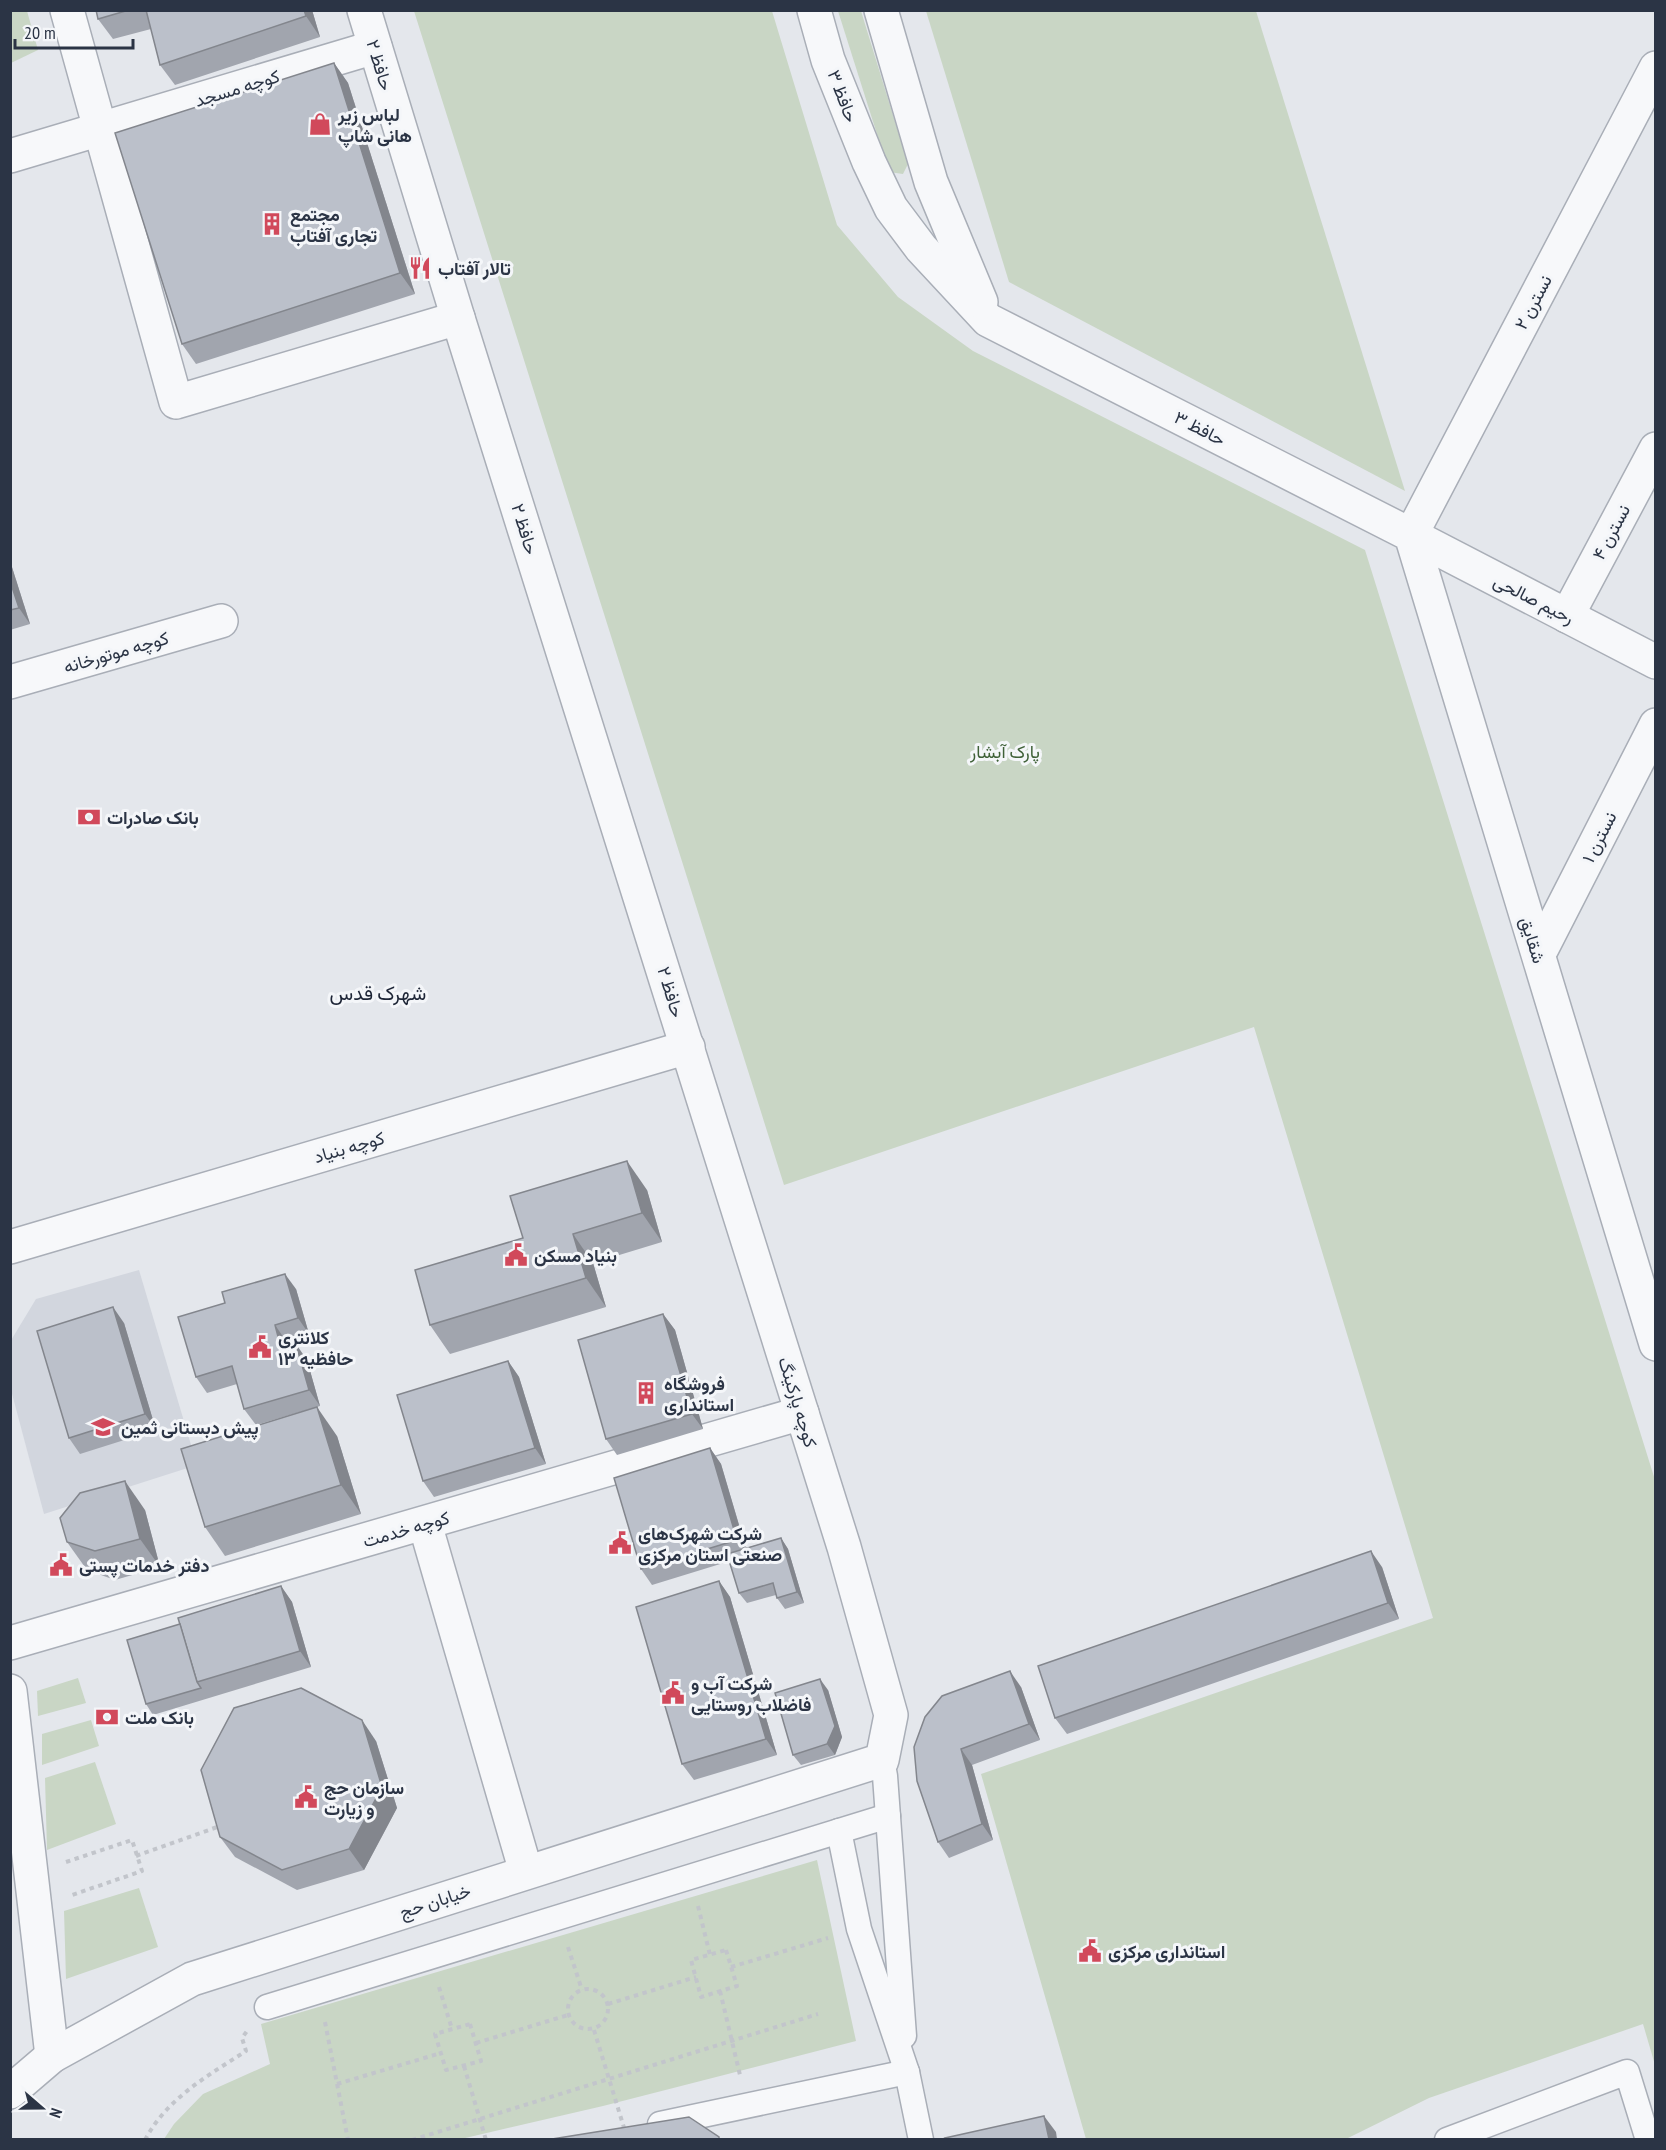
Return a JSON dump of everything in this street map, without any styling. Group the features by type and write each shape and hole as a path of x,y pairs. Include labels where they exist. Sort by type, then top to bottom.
{"street":[{"path":"67,10 176,402 458,318"},
{"name":"حافظ ۲","path":"364,10 458,318 688,1047"},
{"name":"حافظ ۳","path":"814,10 832,70 869,162 891,208 921,248 988,320 1411,535"},
{"path":"881,10 931,182 988,320"},
{"name":"کوچه مسجد","path":"10,156 375,47"},
{"name":"نسترن ۲","path":"1411,535 1656,68"},
{"name":"نسترن ۴","path":"1567,616 1656,449"},
{"name":"رحیم صالحی","path":"1411,535 1656,662"},
{"name":"شقایق","path":"1411,535 1654,1326"},
{"name":"کوچه موتورخانه","path":"10,682 221,621"},
{"name":"نسترن ۱","path":"1542,948 1656,725"},
{"name":"کوچه بنیاد","path":"10,1247 688,1047"},
{"name":"کوچه پارکینگ","path":"688,1047 844,1547 891,1715 882,1760"},
{"name":"کوچه خدمت","path":"10,1643 802,1413"},
{"path":"425,1524 526,1872"},
{"path":"10,1691 52,2056"},
{"name":"خیابان حج","path":"10,2092 52,2056 192,1979 882,1760"}],"lane":[{"path":"882,1760 907,2072"},
{"path":"267,2007 888,1816"},
{"path":"839,1831 860,1929 907,2072 921,2139"},
{"path":"625,2131 907,2072"},
{"path":"1447,2139 1627,2072 1648,2139"}],"path":[{"path":"136,1856 226,1824"},
{"path":"32,1873 132,1840 142,1871 36,1907"},
{"path":"691,1876 710,1955"},
{"path":"559,1917 582,1990"},
{"path":"731,1967 860,1929"},
{"path":"726,1950 737,1986 701,1997 691,1960 710,1955 726,1950"},
{"path":"430,1957 452,2029"},
{"path":"608,2004 696,1977"},
{"path":"593,1989 603,1994 608,2004 609,2014 603,2024 594,2030 584,2030 574,2024 568,2015 568,2005 573,1995 582,1990 593,1989"},
{"path":"319,1991 348,2139"},
{"path":"720,1991 748,2106"},
{"path":"145,2139 150,2130 189,2087 246,2051 242,2038 267,2007"},
{"path":"412,2139 818,2014"},
{"path":"476,2043 568,2015"},
{"path":"470,2024 481,2061 446,2070 435,2034 452,2029 470,2024"},
{"path":"594,2030 625,2131"},
{"path":"337,2084 441,2053"},
{"path":"464,2065 486,2139"}],"shaded area":[{"name":"پیش دبستانی ثمین","path":"139,1270 197,1465 44,1514 11,1390 10,1342 36,1299"}],"green space":[{"path":"10,11 27,11 38,50 11,63"},
{"name":"پارک آبشار","path":"414,11 772,11 837,225 898,297 973,351 1365,550 1655,1480 1655,2065 1643,2024 1429,2098 1346,2139 1086,2139 981,1774 1433,1618 1254,1027 784,1185"},
{"path":"838,11 861,11 908,164 903,174 889,172"},
{"path":"926,11 1256,11 1405,491 1009,282"},
{"path":"78,1678 86,1703 38,1716 37,1691"},
{"path":"91,1720 99,1746 42,1765 42,1734"},
{"path":"95,1762 116,1824 47,1850 45,1778"},
{"path":"817,1860 856,2041 603,2106 461,2139 164,2139 174,2124 203,2094 270,2064 261,2024"},
{"path":"139,1888 158,1947 66,1979 64,1911"}],"building":[{"path":"96,10 129,10 98,19"},
{"path":"146,10 304,10 306,16 160,65"},
{"name":"مجتمع تجاری آفتاب","path":"334,63 400,273 182,344 115,133"},
{"path":"10,581 19,608 10,610"},
{"path":"627,1161 642,1213 573,1234 586,1278 430,1325 415,1270 523,1238 510,1196"},
{"path":"285,1274 298,1318 275,1325 281,1348 296,1344 309,1390 244,1409 232,1366 196,1377 178,1317 225,1303 222,1292"},
{"path":"113,1307 145,1414 69,1438 37,1331"},
{"name":"فروشگاه استانداری","path":"663,1314 692,1414 606,1439 578,1340"},
{"path":"508,1361 535,1448 423,1481 397,1395"},
{"path":"317,1407 341,1485 205,1527 181,1449"},
{"path":"710,1448 737,1540 641,1569 614,1478"},
{"path":"125,1481 140,1539 95,1551 67,1542 60,1518 80,1493"},
{"path":"781,1538 797,1592 777,1598 773,1583 739,1593 727,1554"},
{"path":"1371,1551 1388,1603 1055,1718 1038,1666"},
{"path":"719,1581 766,1739 682,1764 636,1607"},
{"path":"281,1586 300,1651 197,1682 178,1618"},
{"path":"180,1624 197,1682 201,1688 146,1704 127,1640"},
{"path":"1010,1671 1029,1724 961,1749 982,1824 938,1842 917,1781 914,1747 925,1717 942,1696"},
{"path":"820,1679 835,1726 827,1744 793,1755 775,1693"},
{"path":"301,1688 362,1720 382,1787 349,1849 282,1870 220,1837 201,1770 234,1708"},
{"path":"1044,2116 1049,2139 945,2138"},
{"path":"689,2117 719,2139 552,2139"}],"place":[{"name":"لباس زیر هانی شاپ","path":"320,124"},
{"name":"مجتمع تجاری آفتاب","path":"272,224"},
{"name":"تالار آفتاب","path":"420,268"},
{"name":"بانک صادرات","path":"89,817"},
{"name":"بنیاد مسکن","path":"516,1255"},
{"name":"کلانتری ۱۳ حافظیه","path":"260,1347"},
{"name":"فروشگاه استانداری","path":"646,1393"},
{"name":"پیش دبستانی ثمین","path":"103,1427"},
{"name":"شرکت شهرک‌های صنعتی استان مرکزی","path":"620,1543"},
{"name":"دفتر خدمات پستی","path":"61,1565"},
{"name":"شرکت آب و فاضلاب روستایی","path":"673,1693"},
{"name":"بانک ملت","path":"107,1717"},
{"name":"سازمان حج و زیارت","path":"306,1797"},
{"name":"استانداری مرکزی","path":"1090,1951"}],"district":[{"name":"شهرک قدس","path":"378,993"}]}
